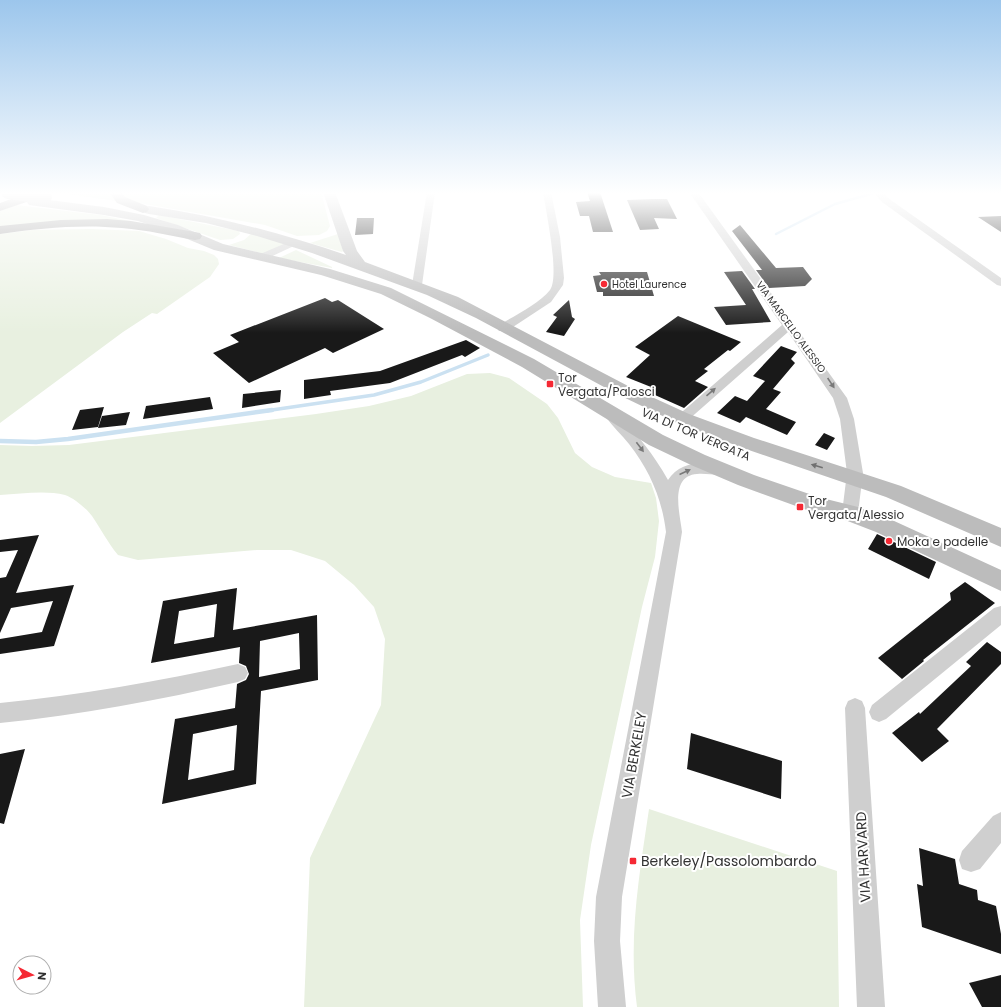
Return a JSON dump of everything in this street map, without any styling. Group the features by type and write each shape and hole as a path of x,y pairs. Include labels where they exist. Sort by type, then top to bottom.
{"main road":[{"name":"VIA DI TOR VERGATA","path":"200,239 219,247 325,272 369,285 397,296 522,360 656,440 723,471 808,501 852,496 909,497 1001,538"},
{"path":"203,239 224,243 237,239"},
{"name":"VIA DI TOR VERGATA","path":"284,239 417,285 455,302 623,390 682,418 744,442 852,496 1001,567"},
{"path":"290,241 300,239"},
{"path":"345,239 351,254 359,264"},
{"name":"VIA DI TOR VERGATA","path":"290,241 331,263 392,284 445,308 614,399 704,440 852,496 902,533 1001,580"},
{"name":"VIA DI TOR VERGATA","path":"604,408 727,461 852,496 933,521 1001,552"}],"street":[{"path":"417,285 424,239"},
{"path":"503,328 551,296 558,285 559,278 555,239"},
{"name":"VIA MARCELLO ALESSIO","path":"727,239 834,388 842,402 847,419 852,496"},
{"path":"940,239 1001,282"},
{"path":"262,257 290,241"},
{"path":"682,418 789,325"},
{"name":"VIA BERKELEY","path":"604,408 642,450 658,475 670,504 674,525 672,545 609,897 607,949 612,1007"},
{"name":"VIA BERKELEY","path":"670,504 675,480 683,471 697,468 723,471"},
{"path":"879,712 1001,614"},
{"path":"0,713 52,708 120,698 238,673"},
{"name":"VIA HARVARD","path":"855,708 871,1007"},
{"path":"970,860 1001,824"}],"green space":[{"path":"0,239 166,239 188,248 204,251 214,255 218,259 219,264 210,277 157,314 152,313 123,332 0,423"},
{"path":"271,239 284,245 265,254 229,245 244,240"},
{"path":"322,239 339,239 343,251 342,252 310,243"},
{"path":"296,250 332,267 332,268 279,258"},
{"path":"490,373 509,378 547,404 558,418 575,453 592,467 615,477 651,483 656,498 659,521 655,557 642,607 591,845 580,920 583,1007 304,1007 310,858 381,705 385,639 374,607 354,585 325,561 291,550 257,550 138,560 118,555 90,513 69,496 41,493 0,495 0,445 69,445 316,414 369,406 411,396 467,374"},
{"path":"649,809 837,871 839,1007 637,1007 634,932 638,883"}],"building":[{"path":"738,239 752,239 776,268 803,267 812,279 805,286 769,288 756,270 762,270"},
{"path":"742,271 755,289 752,289 771,322 726,325 714,307 746,305 724,272"},
{"name":"Hotel Laurence","path":"599,272 647,272 654,296 603,296 603,292 597,292 593,276 601,275"},
{"path":"325,298 332,302 338,300 384,329 333,353 325,348 249,383 213,353 239,342 230,335"},
{"path":"569,300 572,317 575,319 564,336 546,332 557,317 553,315"},
{"path":"678,316 741,342 730,351 728,350 704,369 708,371 695,381 708,387 684,408 646,391 651,387 626,377 650,355 635,347"},
{"path":"466,340 480,348 465,357 462,355 390,383 330,391 331,395 304,399 304,380 380,371"},
{"path":"781,346 797,352 791,359 795,363 773,389 781,392 766,409 796,422 787,435 746,417 740,423 717,413 735,396 747,401 765,381 753,376"},
{"path":"281,390 280,402 242,408 243,394"},
{"path":"210,397 213,409 143,419 146,406"},
{"path":"104,407 98,427 72,430 80,410"},
{"path":"130,412 126,425 98,428 102,416"},
{"path":"824,433 835,438 827,450 815,445"},
{"path":"877,534 936,562 929,579 868,549"},
{"path":"39,535 16,593 74,585 54,646 0,654 0,639 42,632 53,601 11,608 0,633 0,578 6,577 18,550 0,552 0,540"},
{"path":"965,582 995,603 923,660 924,661 902,679 878,658 951,600 950,593"},
{"path":"237,588 233,630 317,615 318,680 261,691 256,784 162,804 175,719 235,708 237,684 246,680 249,674 246,666 239,663 240,647 151,663 163,601","holes":["217,604 214,637 174,644 179,611","299,633 300,669 259,677 260,641","237,725 234,770 188,780 193,734"]},
{"path":"987,642 1001,652 1001,664 937,729 949,741 922,762 892,733 919,712 920,714 971,666 966,662"},
{"path":"691,733 782,761 781,799 687,769"},
{"path":"25,749 4,824 0,823 0,754"},
{"path":"919,848 955,859 959,884 977,890 978,900 996,906 1001,934 1001,954 922,927 917,884 923,886"},
{"path":"1001,975 1001,1007 982,1007 969,983"}],"waterway":[{"path":"266,411 374,395 421,382 488,355"},
{"path":"266,411 272,410"},
{"path":"0,441 36,442 68,439 266,411"}],"place":[{"name":"Hotel Laurence","path":"604,284"},
{"name":"Tor Vergata/Palosci","path":"550,384"},
{"name":"Tor Vergata/Alessio","path":"800,507"},
{"name":"Moka e padelle","path":"889,541"},
{"name":"Berkeley/Passolombardo","path":"633,861"}]}
